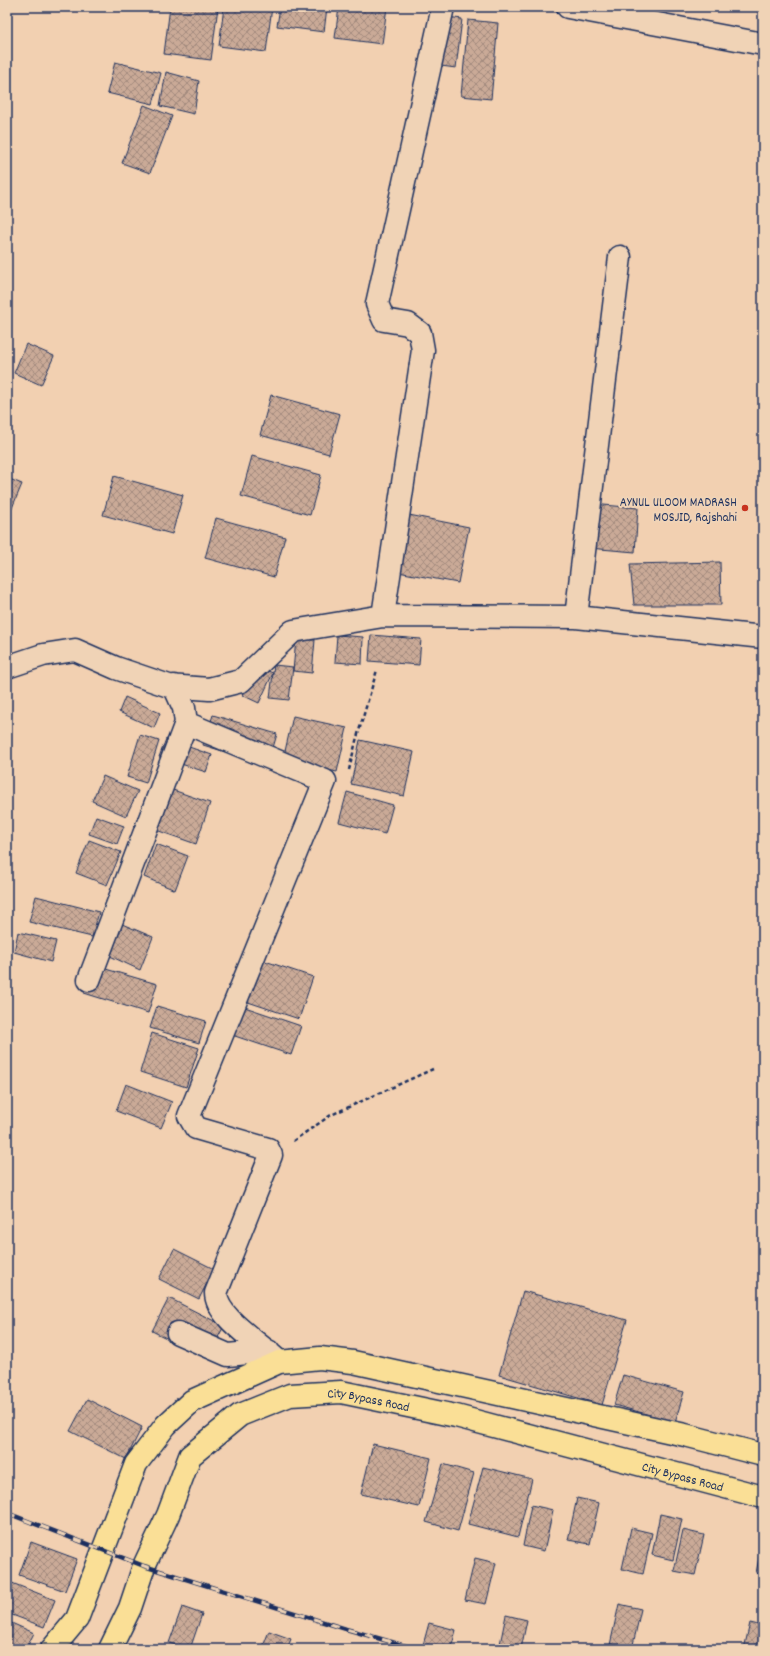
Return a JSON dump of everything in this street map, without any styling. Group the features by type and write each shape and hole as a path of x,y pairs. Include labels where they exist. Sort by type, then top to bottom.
{"main road":[{"path":"52,1649 77,1619 136,1464 166,1425 192,1401 274,1357 320,1358 353,1362 685,1435 763,1455"},
{"name":"City Bypass Road","path":"110,1649 130,1608 144,1566 168,1515 190,1456 240,1415 290,1395 341,1392 440,1413 763,1497"}],"street":[{"path":"383,616 423,350 420,333 408,324 384,320 377,304 443,7"},
{"path":"568,7 763,44"},
{"path":"576,617 620,257"},
{"path":"7,667 43,654 75,650 116,668 169,686 209,689 241,681 293,631 383,616 576,617 763,638"},
{"path":"89,980 186,723 184,708 174,686"},
{"path":"186,723 325,781 189,1116 196,1128 268,1149 271,1155 216,1293 216,1301 225,1314 274,1357"},
{"path":"178,1333 228,1355 274,1357"}],"path":[{"path":"325,781 340,784 348,776 356,741 377,670"},
{"path":"271,1155 331,1116 433,1069"}],"building":[{"path":"170,7 218,7 211,60 164,54"},
{"path":"224,7 272,7 266,52 219,46"},
{"path":"280,7 327,7 324,32 277,26"},
{"path":"339,7 387,7 382,44 335,38"},
{"path":"432,15 462,19 456,68 426,64"},
{"path":"468,20 498,23 491,99 461,96"},
{"path":"115,62 161,73 153,104 107,93"},
{"path":"166,72 199,81 194,114 160,106"},
{"path":"144,105 172,116 150,173 122,163"},
{"path":"26,344 54,356 41,385 14,373"},
{"path":"271,395 340,414 329,454 260,435"},
{"path":"252,456 321,475 310,515 241,496"},
{"path":"114,476 183,495 172,534 103,515"},
{"path":"7,478 22,484 7,520"},
{"path":"592,504 638,508 635,552 589,548"},
{"path":"409,515 469,527 458,583 398,572"},
{"path":"216,518 285,537 274,577 205,558"},
{"path":"720,562 721,605 634,605 630,564"},
{"path":"337,635 363,637 362,664 335,662"},
{"path":"371,635 421,639 419,665 369,661"},
{"path":"296,639 315,640 312,673 293,671"},
{"path":"274,665 293,667 289,700 270,698"},
{"path":"255,666 273,673 259,703 242,695"},
{"path":"125,697 160,713 154,728 119,712"},
{"path":"213,715 277,734 268,765 203,745"},
{"path":"293,716 347,728 337,772 283,760"},
{"path":"140,735 159,741 146,783 127,777"},
{"path":"166,739 212,755 206,772 159,757"},
{"path":"360,740 414,752 404,796 351,784"},
{"path":"103,776 138,791 126,816 92,801"},
{"path":"153,783 210,803 196,844 139,824"},
{"path":"347,792 393,805 385,834 339,822"},
{"path":"96,816 124,826 117,844 89,834"},
{"path":"89,840 121,852 107,885 76,873"},
{"path":"156,844 188,856 175,890 144,877"},
{"path":"36,896 99,912 92,937 29,922"},
{"path":"122,924 153,937 140,970 110,956"},
{"path":"18,932 56,941 51,962 14,952"},
{"path":"256,958 313,977 299,1019 242,1000"},
{"path":"92,965 157,984 148,1013 84,993 89,980"},
{"path":"236,1004 301,1026 291,1055 226,1033"},
{"path":"157,1006 206,1021 199,1043 150,1028"},
{"path":"152,1033 199,1048 186,1087 140,1072"},
{"path":"126,1084 172,1102 161,1128 116,1111"},
{"path":"174,1249 214,1269 199,1299 159,1279"},
{"path":"523,1291 627,1320 602,1405 499,1375"},
{"path":"169,1298 224,1326 207,1358 152,1331"},
{"path":"623,1375 684,1392 675,1422 614,1405"},
{"path":"87,1399 142,1427 126,1459 70,1431"},
{"path":"373,1444 431,1458 419,1507 361,1494"},
{"path":"443,1464 474,1473 458,1531 426,1522"},
{"path":"483,1467 532,1479 518,1537 468,1524"},
{"path":"577,1498 599,1503 590,1544 568,1540"},
{"path":"531,1505 553,1510 544,1551 523,1546"},
{"path":"660,1514 682,1519 673,1560 652,1555"},
{"path":"631,1528 652,1533 643,1574 622,1569"},
{"path":"683,1530 704,1535 695,1575 674,1571"},
{"path":"31,1542 77,1559 65,1591 19,1575"},
{"path":"761,1547 763,1547 763,1574 756,1573"},
{"path":"475,1558 496,1563 486,1604 465,1600"},
{"path":"7,1581 55,1600 44,1627 7,1613"},
{"path":"619,1604 641,1609 632,1649 610,1645"},
{"path":"182,1607 202,1614 190,1649 169,1643"},
{"path":"506,1615 527,1620 521,1649 499,1649"},
{"path":"7,1621 34,1633 26,1649 7,1649"},
{"path":"429,1623 456,1630 451,1649 438,1649 423,1645"},
{"path":"750,1623 763,1626 763,1649 744,1649"},
{"path":"269,1631 291,1639 287,1649 262,1649"},
{"path":"550,1646 563,1649 549,1649"}],"railway":[{"path":"7,1513 144,1566 346,1629 416,1649"}],"place":[{"name":"AYNUL ULOOM MADRASH MOSJID, Rajshahi","path":"745,508"}]}
